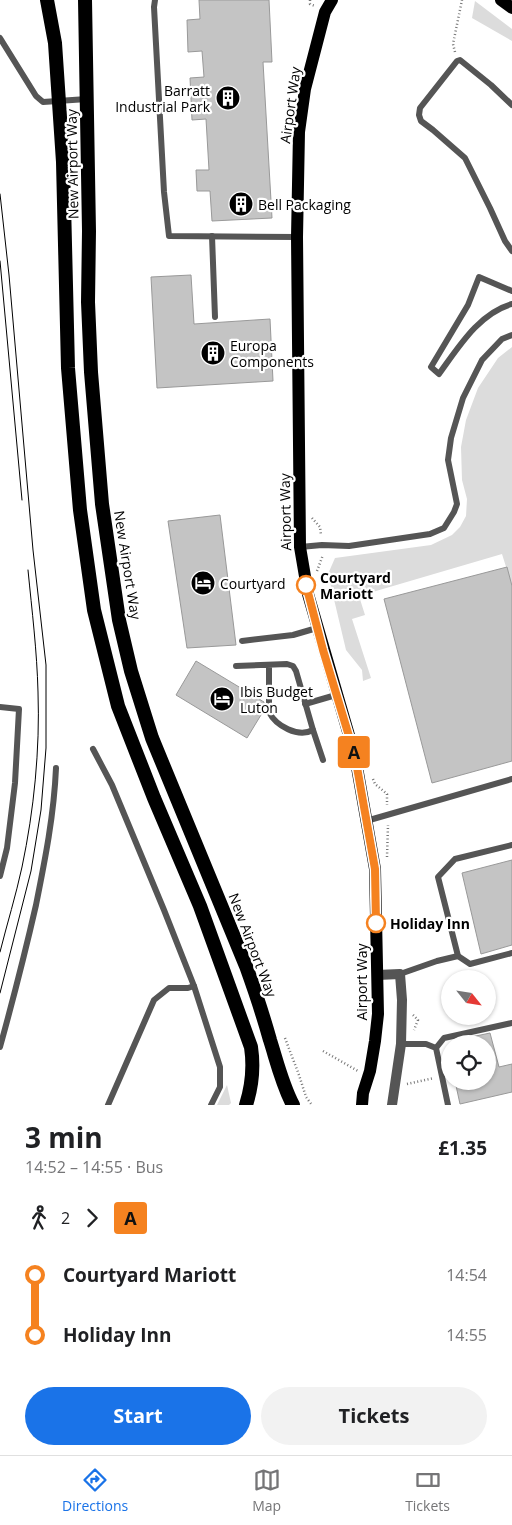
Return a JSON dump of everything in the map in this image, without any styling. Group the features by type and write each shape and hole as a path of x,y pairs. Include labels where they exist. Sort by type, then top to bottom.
{"highway":[{"name":"New Airport Way","path":"47,0 55,43 63,162 68,368 80,510 94,610 118,706 154,798 200,906 251,1047 253,1076 246,1105"},
{"name":"New Airport Way","path":"85,0 88,302 102,504 120,620 131,671 152,738 246,966 280,1074 293,1105"}],"main road":[{"name":"Airport Way","path":"332,0 324,6 305,89 299,132 297,237 300,547 308,594 355,756 375,869 378,1014 375,1041 362,1099 353,1105"},
{"path":"501,0 512,8"}],"street":[{"path":"377,975 400,974 402,1000 401,1044 392,1105"}],"lane":[{"path":"155,0 164,192 169,236 297,237"},
{"path":"0,38 36,96 43,102 87,99"},
{"path":"512,105 460,60 457,61 420,108 419,115 421,121 465,158 505,241 512,251"},
{"path":"212,236 215,317"},
{"path":"512,291 479,277 468,305 431,367 439,374 457,349 483,320 505,306 512,304"},
{"path":"300,547 322,545 349,546 430,534 444,528 457,504 448,460 451,438 463,398 482,360 502,339 512,335"},
{"path":"242,641 293,635 317,628"},
{"path":"236,666 287,664 293,666 322,760"},
{"path":"269,665 269,712 294,732 306,734 313,730"},
{"path":"305,704 336,695"},
{"path":"0,707 19,709 15,783 0,876"},
{"path":"93,749 112,785 194,986 216,1051 220,1067 220,1087 211,1105"},
{"path":"0,1047 24,955 45,861 54,800 56,768"},
{"path":"366,821 512,778"},
{"path":"512,845 455,858 438,877 458,956 470,964 512,952"},
{"path":"400,974 458,956"},
{"path":"108,1105 154,1000 169,988 188,988 194,986"},
{"path":"436,1048 444,1038 512,1024"},
{"path":"401,1044 426,1044 436,1048"},
{"path":"436,1048 441,1071"},
{"path":"445,1090 448,1105"}],"path":[{"path":"457,61 453,44 462,0"},
{"path":"283,1032 300,1075 306,1097 312,1105"},
{"path":"323,1051 368,1076"},
{"path":"407,1084 441,1076"}],"shaded area":[{"path":"475,1 512,29 512,41 472,18"},
{"path":"512,347 512,586 502,554 359,596 365,615 352,619 371,678 363,681 362,670 346,650 328,574 335,558 431,545 452,535 460,527 466,516 467,499 462,480 461,447 466,420 478,388 498,358"},
{"path":"227,1085 231,1103 229,1105 217,1105"}],"building":[{"name":"Barratt Industrial Park","path":"199,0 269,0 272,62 263,62 272,218 212,221 210,191 197,191 196,170 209,170 206,119 192,120 190,78 204,77 202,51 188,52 187,20 200,19"},
{"name":"Europa Components","path":"191,275 194,324 270,319 273,381 157,388 151,277"},
{"name":"Courtyard","path":"220,515 236,645 187,648 168,521"},
{"path":"507,567 512,586 512,761 432,783 384,599"},
{"name":"Ibis Budget Luton","path":"196,661 264,702 264,710 247,738 176,695"},
{"path":"512,860 512,945 481,954 462,873"},
{"path":"496,1056 499,1067 512,1064 512,1092 460,1104 457,1090 496,1090"}],"tram line":[{"path":"0,194 33,550 46,665 46,748 41,810 31,871 0,993"},
{"path":"0,261 22,500"},
{"path":"0,952 22,867 33,802 37,758 37,677 28,570"}],"bus line":[{"name":"A","path":"306,585 323,650 355,756 375,869 376,923"}],"place":[{"name":"Barratt Industrial Park","path":"228,98"},
{"name":"Bell Packaging","path":"241,204"},
{"name":"Europa Components","path":"213,353"},
{"name":"Courtyard","path":"203,583"},
{"name":"Courtyard Mariott","path":"306,585"},
{"name":"Ibis Budget Luton","path":"222,699"},
{"name":"Holiday Inn","path":"376,923"}]}
